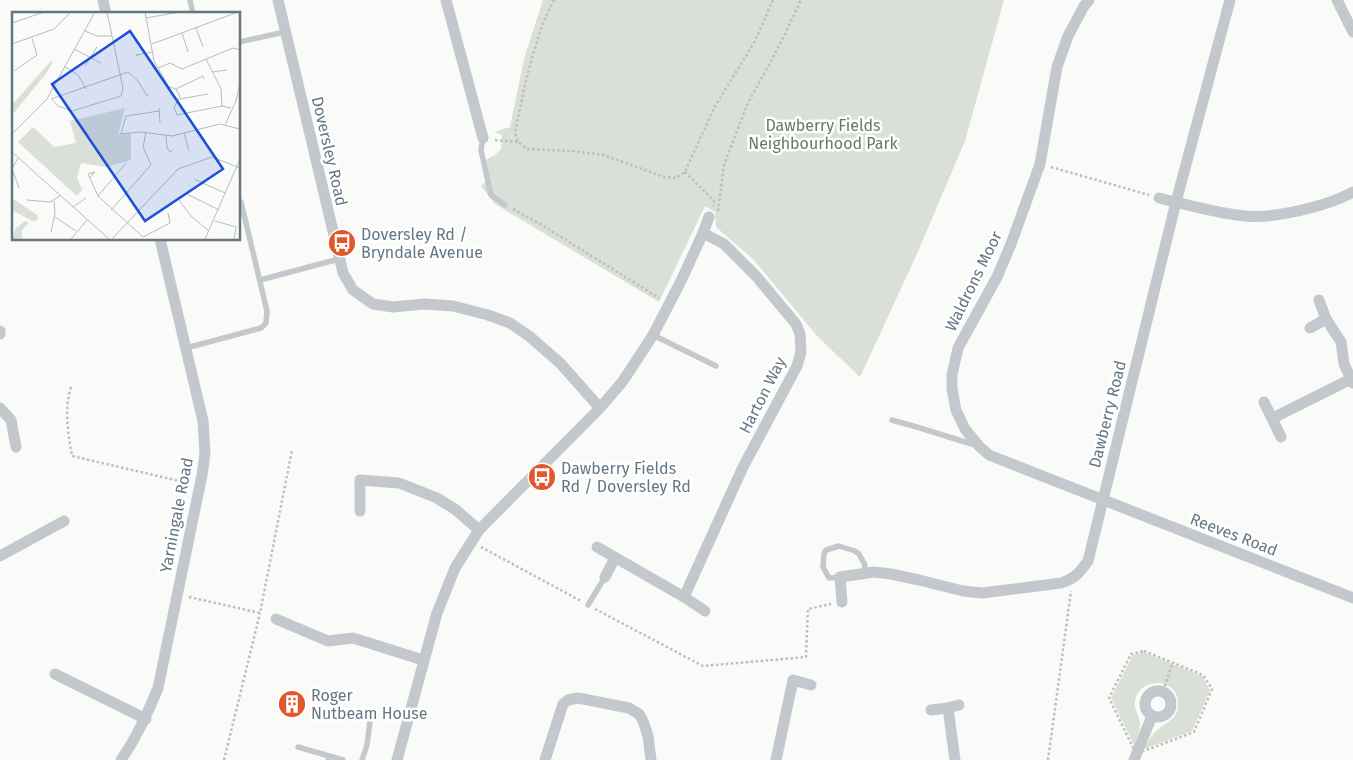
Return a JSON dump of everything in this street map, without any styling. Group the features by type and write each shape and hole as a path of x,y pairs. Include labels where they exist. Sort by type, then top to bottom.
{"street":[{"name":"Doversley Road","path":"278,0 339,259 343,273 353,290 373,304 393,307 424,304 453,306 510,323 529,336 560,363 600,408"},
{"path":"446,0 483,138"},
{"name":"Waldrons Moor","path":"1089,0 1068,36 1057,66 1040,164 997,277 958,348 952,375 952,389 956,410 965,429 989,455 1102,500"},
{"name":"Dawberry Road","path":"1073,579 1088,561 1176,202 1230,0"},
{"path":"1337,0 1353,32"},
{"path":"1159,198 1208,211 1248,216 1296,211 1346,196 1353,192"},
{"path":"397,760 436,613 455,568 479,530 600,408 623,381 653,335 681,281 709,217"},
{"name":"Harton Way","path":"684,597 743,467 797,366 801,352 800,334 796,324 756,276 724,244 703,233"},
{"name":"Yarningale Road","path":"121,760 134,742 146,719 158,688 205,454 203,421 160,240"},
{"path":"1273,418 1352,380 1344,364 1341,342 1326,319 1319,300"},
{"path":"1310,328 1326,319"},
{"path":"1264,402 1281,437"},
{"path":"0,408 11,420 16,447"},
{"path":"360,511 360,480 399,483 437,498 456,510 479,530"},
{"name":"Reeves Road","path":"1102,500 1353,598"},
{"path":"0,556 64,521"},
{"path":"597,547 705,611"},
{"path":"604,576 615,558"},
{"path":"842,602 840,578 874,572 891,574 963,591 982,593 1061,583 1073,579"},
{"path":"276,619 328,641 353,638 423,660"},
{"path":"56,674 146,719"},
{"path":"776,760 793,680 811,685"},
{"path":"1152,691 1162,691 1168,695 1171,702 1170,709 1166,715 1152,716 1145,708 1145,698 1152,691"},
{"path":"545,760 563,704 568,700 578,698 629,708 639,714 648,736 651,760"},
{"path":"931,710 953,706 955,760"},
{"path":"1135,757 1152,716"}],"lane":[{"path":"240,42 285,32"},
{"path":"483,138 481,150 491,195 505,205"},
{"path":"186,348 261,328 267,318 267,311 241,202"},
{"path":"260,280 339,259"},
{"path":"653,335 716,366"},
{"path":"892,420 979,446"},
{"path":"840,578 829,578 823,567 826,550 839,546 859,554 865,565 864,574"},
{"path":"588,605 604,576"},
{"path":"362,760 367,745 370,721"},
{"path":"298,747 328,758 343,760"}],"path":[{"path":"518,142 515,132 526,80 543,23 554,0"},
{"path":"483,138 518,142 528,149 572,151 604,156 664,177 676,178 686,172 714,108 755,41 773,0"},
{"path":"686,172 714,201 709,217 717,217 724,165 747,105 801,0"},
{"path":"1040,164 1159,198"},
{"path":"505,205 542,225 669,304"},
{"path":"71,387 67,398 68,428 72,456 200,486"},
{"path":"224,760 260,613 292,450"},
{"path":"472,542 703,666 806,657 808,609 842,602"},
{"path":"1048,760 1073,579"},
{"path":"177,594 260,613"},
{"path":"1144,651 1203,675 1212,689 1194,732 1135,757 1109,698 1131,654 1144,651"},
{"path":"1162,691 1173,662"}],"green space":[{"name":"Dawberry Fields Neighbourhood Park","path":"543,0 1004,0 965,141 916,256 860,377 818,337 754,260 716,227 715,212 705,206 659,302 495,204 481,186 489,179 486,161 501,149 502,135 494,132 510,127 524,59"},
{"path":"1144,652 1202,676 1210,690 1192,731 1144,749 1153,734 1175,715 1178,704 1177,696 1173,689 1167,685 1153,683 1140,690 1135,701 1140,723 1134,745 1111,698 1133,655"}],"place":[{"name":"Doversley Rd / Bryndale Avenue","path":"342,243"},
{"name":"Dawberry Fields Rd / Doversley Rd","path":"542,477"},
{"name":"Roger Nutbeam House","path":"292,704"}]}
